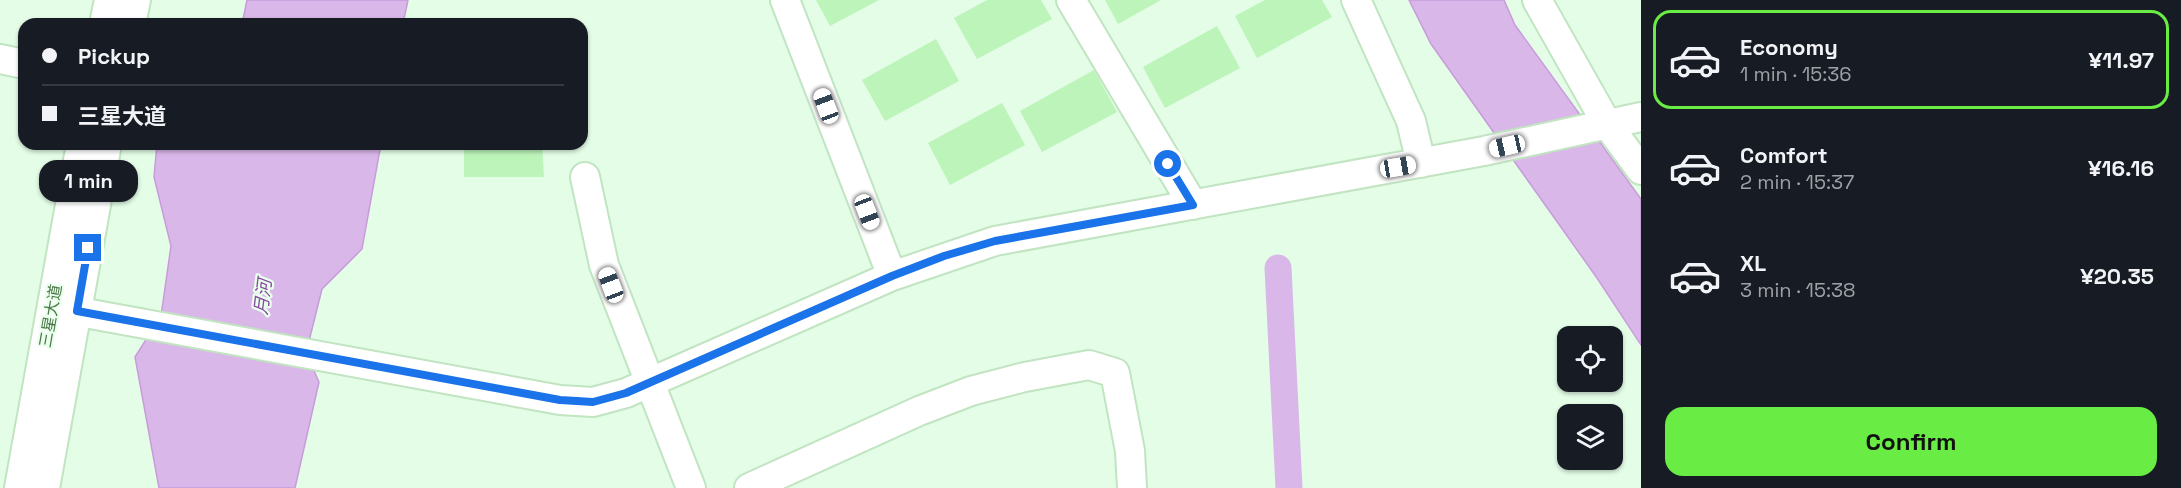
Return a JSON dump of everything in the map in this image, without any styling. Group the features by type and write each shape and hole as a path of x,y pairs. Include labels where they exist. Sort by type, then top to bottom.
{"street":[{"path":"105,18 109,0"},
{"path":"132,18 136,0"},
{"path":"785,0 892,276"},
{"path":"1071,0 1193,205"},
{"path":"1356,0 1411,121 1421,163"},
{"path":"1537,0 1602,125 1641,170"},
{"path":"0,59 18,63"},
{"path":"64,309 560,400 593,402 626,393 892,276 995,241 1484,151 1641,117"},
{"name":"三星大道","path":"45,488 80,150"},
{"name":"三星大道","path":"19,488 105,150"},
{"path":"585,177 604,265 691,488"},
{"path":"749,488 971,391 1024,376 1089,365 1115,373 1130,451 1132,488"}],"water":[{"path":"247,0 408,0 404,18 243,18"},
{"path":"1409,0 1504,0 1515,25 1641,199 1641,345 1597,278 1431,44"},
{"name":"月河","path":"156,150 380,150 362,249 322,289 306,353 319,382 295,488 159,488 135,357 161,316 171,246 154,177"}],"building":[{"path":"816,0 879,0 830,26"},
{"path":"987,0 1041,0 1052,19 977,59 954,18"},
{"path":"1105,0 1161,0 1118,24"},
{"path":"1265,0 1322,0 1332,17 1257,58 1235,16"},
{"path":"1217,26 1240,68 1165,108 1143,67"},
{"path":"936,39 959,81 885,121 862,80"},
{"path":"1094,70 1117,112 1042,152 1020,111"},
{"path":"1002,103 1025,145 950,185 928,143"},
{"path":"464,150 542,150 544,177 464,177"}],"waterway":[{"path":"1278,268 1289,488"}],"route":[{"path":"88,248 77,311 560,400 593,402 626,393 892,276 944,256 995,241 1193,205 1168,164"}]}
